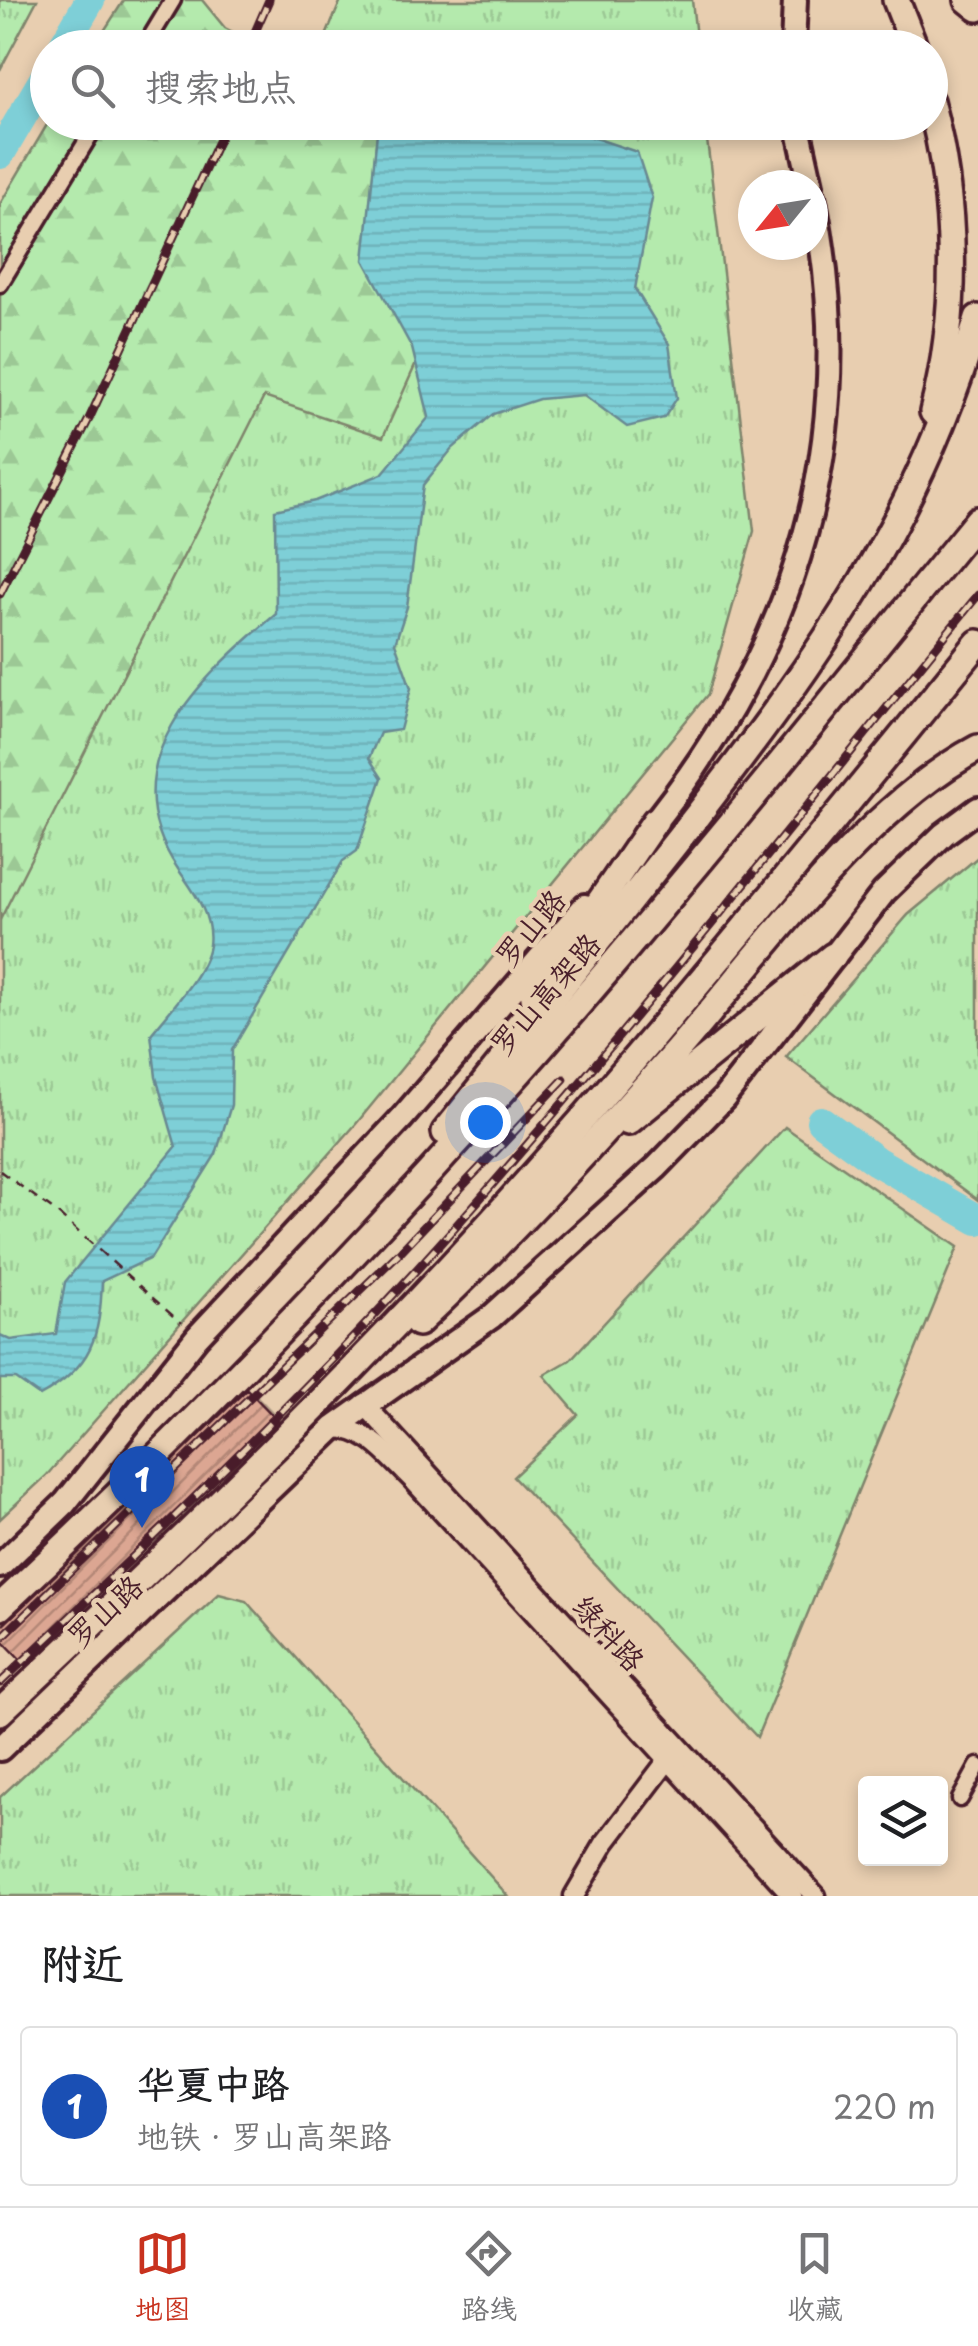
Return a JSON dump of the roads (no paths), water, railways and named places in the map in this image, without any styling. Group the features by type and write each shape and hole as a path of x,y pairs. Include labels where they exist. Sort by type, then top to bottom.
{"highway":[{"path":"896,0 908,30"},
{"path":"968,0 978,8"},
{"path":"884,547 927,436 944,352 952,251 938,140"},
{"path":"147,1467 421,1162 661,862 845,616 884,547 935,440 978,318"},
{"name":"罗山高架路","path":"0,1607 147,1467 339,1272 507,1087 978,520"},
{"path":"199,1524 490,1223 669,1017 972,650"},
{"path":"0,1712 422,1320 674,1054 850,852 907,796 978,748"},
{"path":"421,1162 655,821"},
{"path":"531,1208 592,1151 834,956"}],"main road":[{"path":"794,30 795,0"},
{"path":"801,140 808,170"},
{"name":"罗山路","path":"0,1566 92,1471 196,1337 482,1029 655,821 718,736 748,684 784,604 806,536 826,433 831,360 823,260"},
{"name":"罗山路","path":"0,1749 334,1428 491,1317 657,1167 724,1098 916,858 978,809"}],"street":[{"path":"155,30 173,0"},
{"path":"0,284 87,140"},
{"name":"绿科路","path":"364,1404 793,1896"},
{"name":"绿科路","path":"334,1428 352,1428 370,1438 392,1459 673,1754 816,1896"},
{"path":"574,1896 605,1843 673,1754"},
{"path":"960,1799 978,1766"}],"water":[{"path":"376,140 601,140 637,152 652,198 635,289 669,344 677,398 664,418 627,427 584,395 539,399 493,414 452,449 423,485 407,607 395,643 411,688 400,730 380,733 369,758 382,778 357,851 343,861 232,1050 231,1105 216,1154 151,1258 102,1281 99,1319 90,1349 71,1374 40,1396 16,1379 0,1379 0,1335 11,1340 56,1334 65,1282 176,1147 156,1077 151,1034 201,968 209,934 201,904 158,830 152,793 158,759 172,726 193,695 276,614 275,510 315,501 382,474 429,417 412,348 364,260"}],"waterway":[{"path":"72,30 90,0"},
{"path":"0,154 30,103"},
{"path":"821,1121 876,1161 978,1220"}],"railway":[{"path":"256,30 269,0"},
{"path":"0,594 89,419 219,140"},
{"path":"0,1683 265,1428 418,1268 633,1020 978,595"},
{"path":"0,1639 399,1253 564,1079"}],"place":[{"name":"华夏中路","path":"142,1528"}]}
